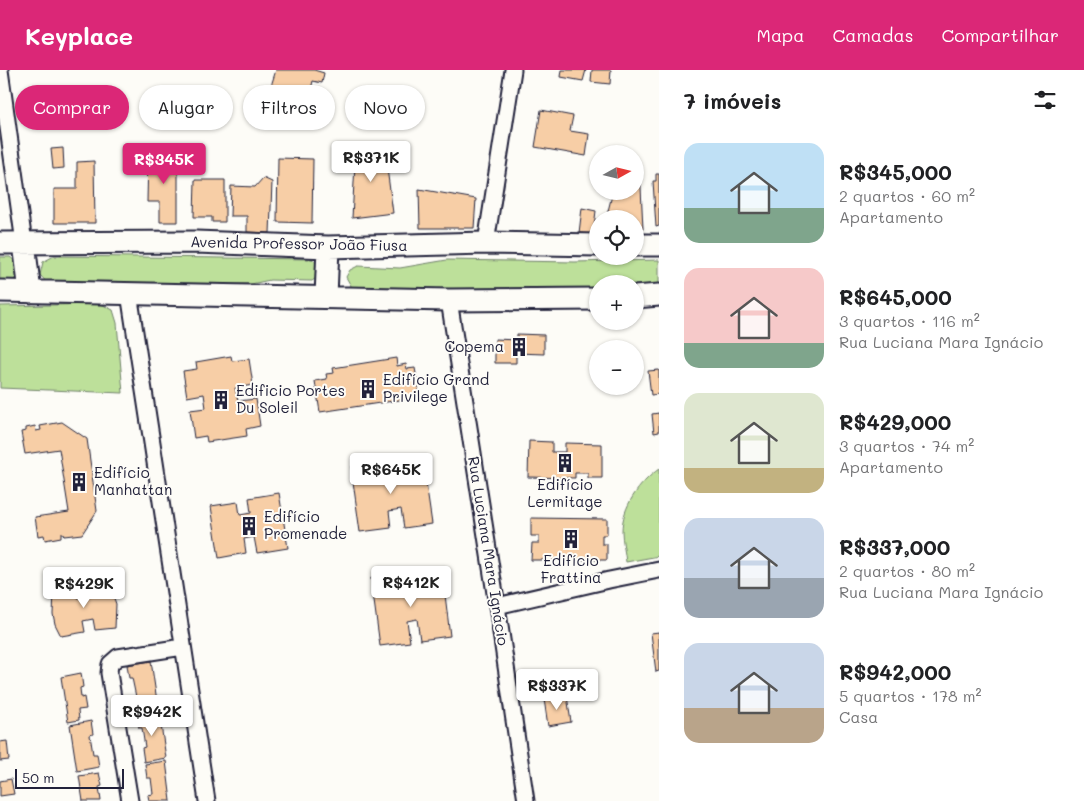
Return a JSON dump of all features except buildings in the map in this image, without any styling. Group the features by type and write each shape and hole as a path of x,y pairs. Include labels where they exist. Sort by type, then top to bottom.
{"main road":[{"name":"Avenida Professor João Fiusa","path":"0,243 196,242 328,247 486,243 589,245"},
{"path":"24,243 30,292"},
{"path":"644,245 659,245"},
{"path":"326,297 328,247"},
{"path":"0,291 449,300 589,299"},
{"path":"644,296 659,295"}],"street":[{"path":"0,70 24,243"},
{"path":"486,243 513,70"},
{"path":"129,294 207,801"},
{"name":"Rua Luciana Mara Ignácio","path":"449,300 526,801"},
{"path":"497,606 659,570"},
{"path":"130,801 109,672 110,664 118,657 183,647"}],"green space":[{"path":"54,256 312,259 319,264 319,276 312,281 270,280 251,284 50,286 40,275 43,262"},
{"path":"0,257 10,257 20,265 19,284 0,287"},
{"path":"447,260 589,262 589,265 644,265 644,260 659,260 659,288 644,289 644,275 589,275 589,290 357,290 351,286 346,277 350,270 358,266 400,268"},
{"path":"101,304 113,310 117,323 123,393 0,388 0,306"},
{"path":"659,469 659,556 626,562 622,539 625,513 639,488"}],"place":[{"name":"Copema","path":"519,347"},
{"name":"Edifício Grand Privilege","path":"368,389"},
{"name":"Edificio Portes Du Soleil","path":"221,400"},
{"name":"Edifício Lermitage","path":"565,463"},
{"name":"Edifício Manhattan","path":"79,482"},
{"name":"Edifício Promenade","path":"249,526"},
{"name":"Edifício Frattina","path":"571,539"}]}
